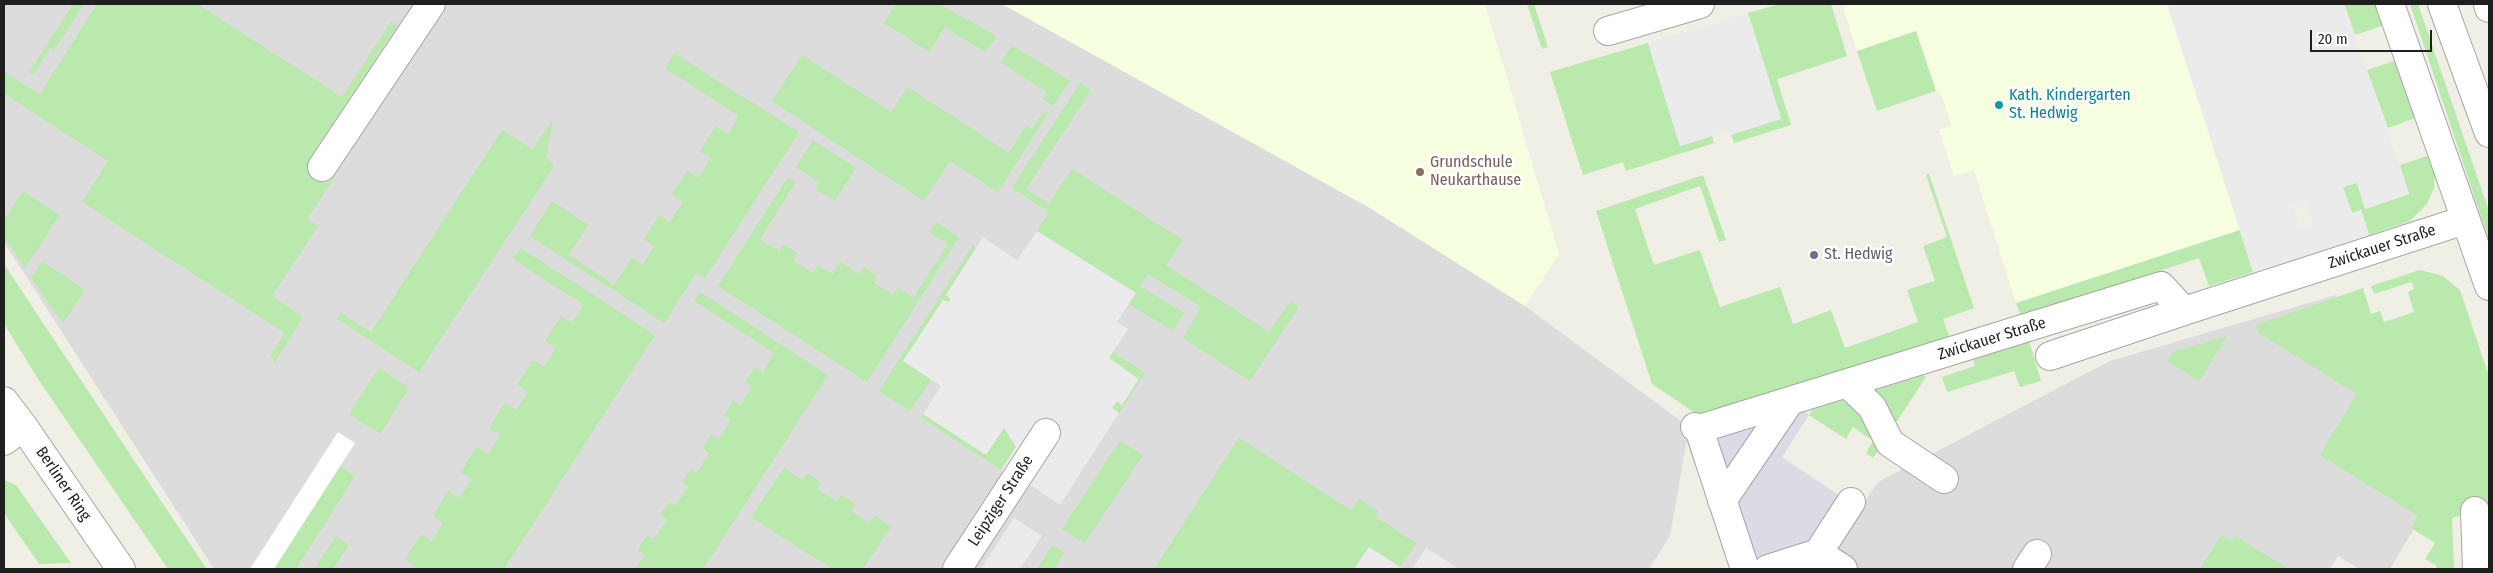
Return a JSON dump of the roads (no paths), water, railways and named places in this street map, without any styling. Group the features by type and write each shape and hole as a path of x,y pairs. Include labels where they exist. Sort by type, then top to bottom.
{"street":[{"path":"322,167 431,4"},
{"path":"1608,31 1700,4"},
{"path":"2390,4 2489,286"},
{"path":"2442,4 2489,133"},
{"path":"2488,4 2489,8"},
{"name":"Zwickauer Straße","path":"2050,356 2465,220"},
{"name":"Zwickauer Straße","path":"1722,501 1697,428 1848,384 2161,286 2184,311"},
{"path":"1848,384 1872,407 1890,443 1944,479"},
{"name":"Berliner Ring","path":"4,401 14,433 121,569"},
{"path":"1737,559 1722,501 1790,401"},
{"name":"Leipziger Straße","path":"957,569 1046,433"},
{"path":"1768,569 1818,553 1851,502"},
{"path":"2475,511 2477,569"},
{"path":"1818,553 1843,569"}],"place":[{"name":"Kath. Kindergarten St. Hedwig","path":"1999,105"},
{"name":"Grundschule Neukarthause","path":"1420,172"},
{"name":"St. Hedwig","path":"1814,255"}]}
